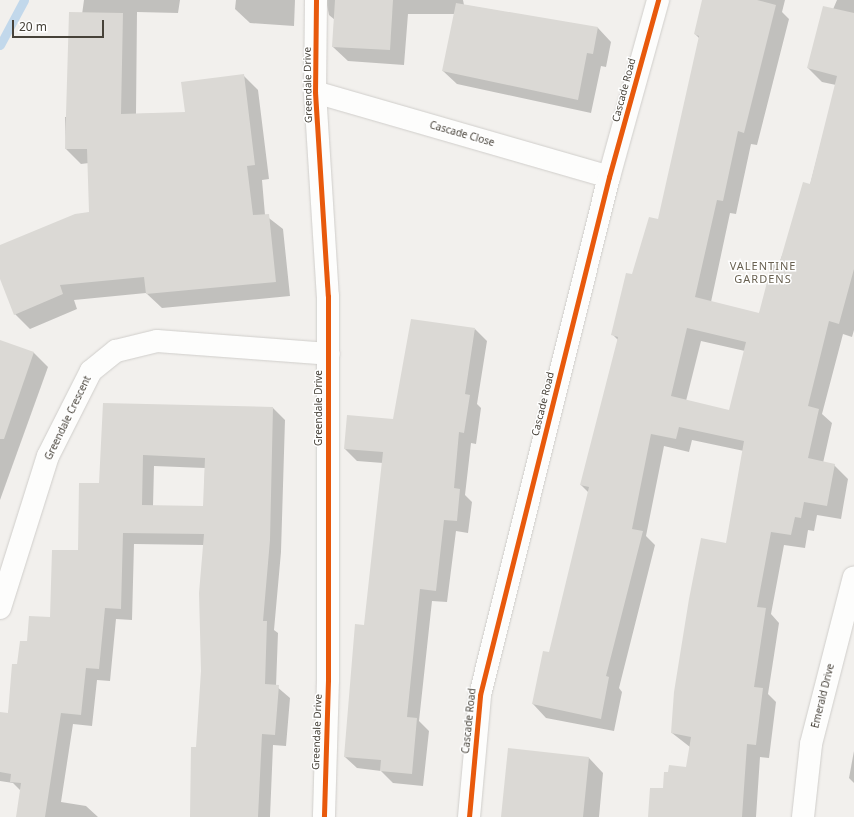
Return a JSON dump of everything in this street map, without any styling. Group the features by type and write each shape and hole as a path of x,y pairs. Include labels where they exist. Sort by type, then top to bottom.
{"street":[{"name":"Greendale Drive","path":"316,0 315,92 328,296 328,680 324,817"},
{"name":"Cascade Road","path":"469,817 480,695 610,177 658,0"},
{"name":"Cascade Close","path":"315,92 610,177"},
{"name":"Greendale Crescent","path":"0,608 48,456 91,371 116,352 157,341 328,354"},
{"name":"Emerald Drive","path":"802,817 811,744 854,577"}],"building":[{"path":"335,0 393,0 390,50 332,47"},
{"path":"702,0 757,0 776,5 744,133 738,131 723,201 717,200 695,297 759,313 772,263 779,265 803,182 810,184 837,76 807,68 823,6 854,13 854,269 839,324 829,321 808,406 819,409 808,458 835,464 827,506 804,502 801,518 795,517 791,535 771,532 757,607 766,608 754,687 763,688 756,745 747,744 742,817 648,817 650,788 663,788 664,772 668,772 669,765 686,767 691,737 671,733 674,692 689,599 701,538 726,543 744,441 679,427 676,439 651,434 632,529 643,531 606,676 609,677 601,719 532,704 543,651 549,652 589,487 580,485 618,337 611,335 626,273 632,274 649,217 658,219 699,36 694,34","holes":["687,328 746,342 729,410 671,396"]},
{"path":"456,3 598,27 593,54 587,53 578,100 442,71"},
{"path":"69,12 123,13 121,114 185,112 181,82 244,74 255,165 247,166 253,215 269,214 276,282 146,294 144,277 60,285 63,294 14,315 0,279 0,245 75,214 89,212 87,149 65,149"},
{"path":"411,319 475,328 465,394 470,395 464,433 459,432 454,488 460,489 457,521 444,520 436,591 420,589 407,717 417,718 412,774 380,771 381,760 344,757 355,624 364,625 383,452 344,449 347,415 393,419"},
{"path":"0,340 34,352 4,439 0,439"},
{"path":"103,403 273,407 270,540 263,621 267,621 265,684 279,685 275,735 262,734 258,817 190,817 191,747 196,747 201,671 199,593 204,534 123,533 121,609 105,608 99,669 86,668 81,715 61,713 45,817 16,817 21,783 10,782 11,774 0,772 0,712 8,713 12,664 17,664 20,641 27,641 29,616 50,617 52,550 78,550 79,483 99,483","holes":["143,455 205,458 203,506 142,505"]},
{"path":"508,748 589,757 583,817 501,817"}],"waterway":[{"path":"0,45 24,0"}],"cycle path":[{"path":"316,0 315,92 328,296 328,680 324,817"},
{"path":"469,817 480,695 609,177 658,0"}],"district":[{"name":"VALENTINE GARDENS","path":"763,273"}]}
